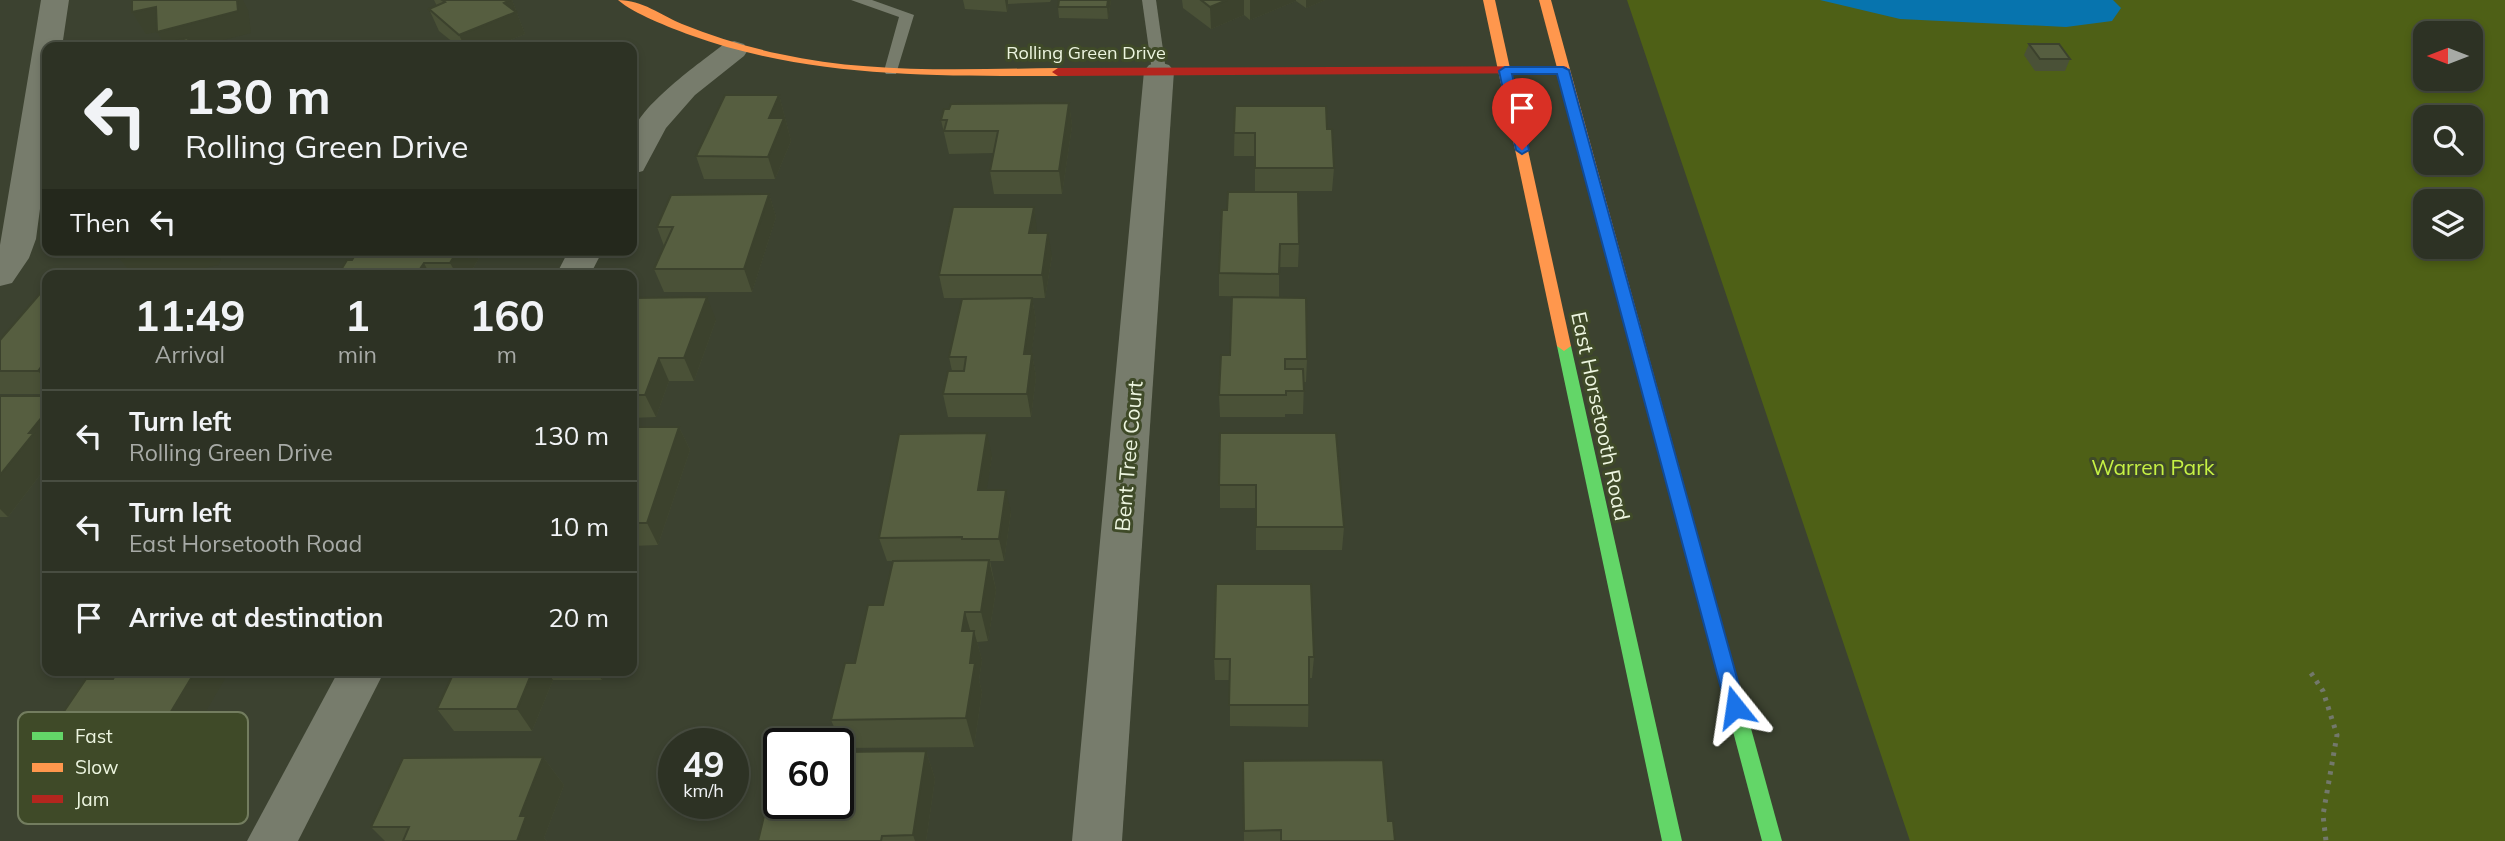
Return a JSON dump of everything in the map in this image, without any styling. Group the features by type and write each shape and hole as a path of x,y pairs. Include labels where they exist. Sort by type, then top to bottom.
{"main road":[{"name":"Rolling Green Drive","path":"624,0 659,22 734,50 774,60 841,69 1563,70"},
{"name":"East Horsetooth Road","path":"1489,0 1672,841"},
{"path":"1545,0 1772,841"}],"street":[{"path":"49,42 55,0"},
{"path":"637,154 652,125 684,89 734,50"},
{"name":"Bent Tree Court","path":"1097,841 1159,71"},
{"path":"0,275 12,258 19,239 42,89"},
{"path":"272,841 360,676"}],"lane":[{"path":"858,0 907,15 891,71"},
{"path":"1149,0 1159,71"}],"path":[{"path":"2311,673 2323,691 2337,735 2323,816 2326,841"}],"green space":[{"name":"Warren Park","path":"1627,0 2505,0 2505,841 1910,841"}],"water":[{"path":"1820,0 2113,0 2121,8 2112,21 2066,27 1900,19"}],"building":[{"path":"132,0 237,0 238,11 157,32 156,7 132,12"},
{"path":"442,0 510,0 504,3 516,12 459,35 429,9 445,2"},
{"path":"1059,0 1108,0 1107,7 1058,7"},
{"path":"1201,0 1227,0 1210,7"},
{"path":"188,38 188,42 171,42"},
{"path":"2029,44 2059,44 2070,59 2040,59"},
{"path":"725,95 779,95 769,118 784,118 768,157 696,156"},
{"path":"1069,103 1059,171 990,171 998,131 944,131 947,120 941,120 944,109 949,109 951,104"},
{"path":"1235,106 1326,106 1327,129 1332,129 1334,168 1255,168 1255,133 1234,133"},
{"path":"1228,192 1298,192 1299,244 1280,244 1279,274 1219,273 1222,210 1227,210"},
{"path":"769,194 744,269 654,269 673,227 657,227 671,195"},
{"path":"953,207 1034,207 1029,233 1048,233 1042,275 939,275"},
{"path":"354,256 454,256 450,263 424,263 419,270 341,270 347,260 352,260"},
{"path":"42,291 42,366 38,371 0,371 0,340"},
{"path":"707,297 684,358 659,358 645,395 637,395 637,298"},
{"path":"1232,297 1306,298 1307,359 1285,359 1285,369 1303,369 1304,391 1286,391 1286,395 1219,395 1221,355 1230,355"},
{"path":"1032,298 1024,354 1032,354 1027,394 943,394 948,371 964,371 966,357 949,357 962,299"},
{"path":"0,396 42,396 42,417 29,433 34,433 0,475"},
{"path":"637,427 679,427 647,523 637,523"},
{"path":"987,433 978,490 1006,490 999,539 879,538 899,434"},
{"path":"1220,433 1336,433 1344,527 1256,527 1256,485 1219,485"},
{"path":"989,560 981,612 965,612 962,631 974,631 970,663 975,663 966,718 831,720 845,663 855,663 868,605 883,605 893,561"},
{"path":"1216,584 1311,584 1314,657 1309,657 1309,705 1229,705 1230,659 1214,659"},
{"path":"115,676 192,676 171,712 64,712 86,679 113,679"},
{"path":"452,676 531,676 517,709 437,709"},
{"path":"926,751 913,835 882,836 881,841 758,841 763,819 854,819 854,752"},
{"path":"543,757 520,816 526,816 517,841 403,841 409,827 371,827 403,758"},
{"path":"1383,760 1388,821 1393,821 1395,841 1281,841 1281,830 1244,831 1243,761"}],"traffic: fast":[{"path":"1564,346 1672,841"},
{"path":"1671,467 1772,841"}],"traffic: slow":[{"path":"624,0 677,26 730,45 783,58 889,71 1058,72"},
{"path":"1489,0 1564,346"},
{"path":"1545,0 1671,467"}],"traffic: jam":[{"path":"1058,72 1563,70"}],"route":[{"path":"1522,150 1505,71 1563,70 1735,707"}]}
